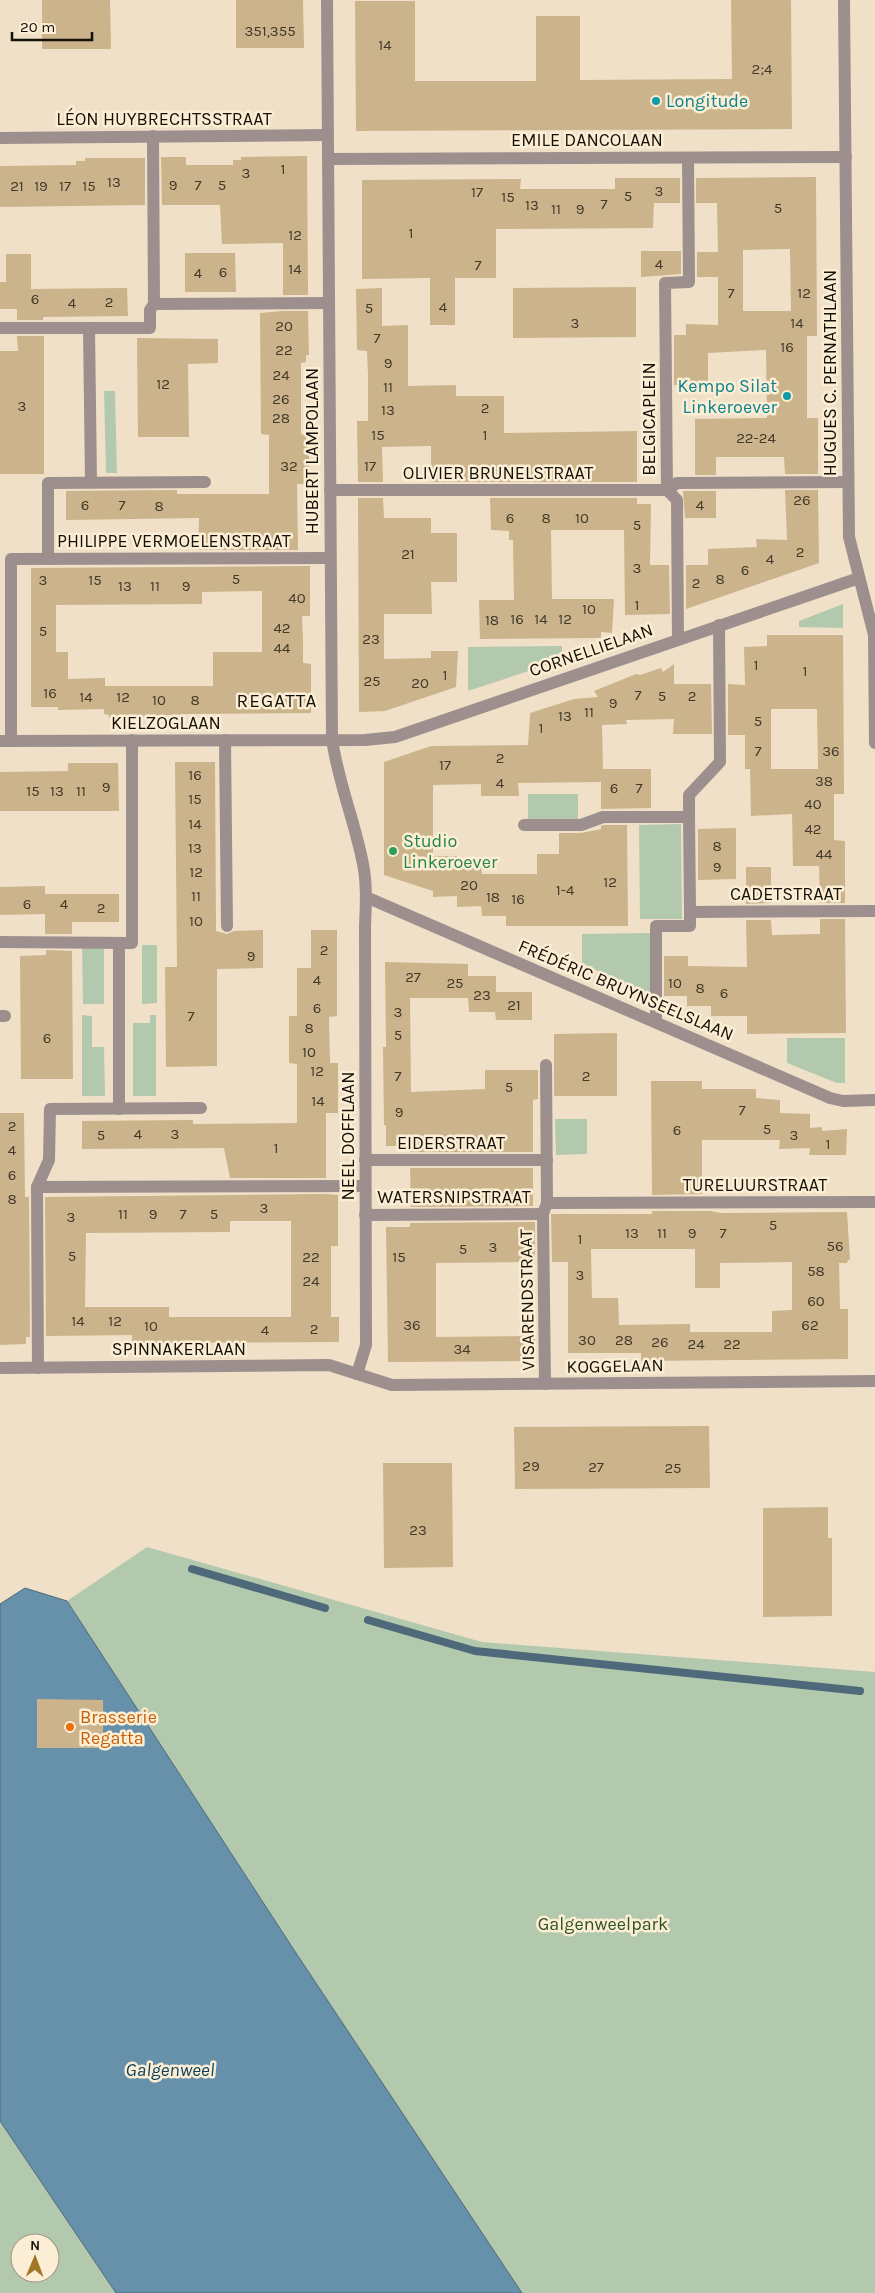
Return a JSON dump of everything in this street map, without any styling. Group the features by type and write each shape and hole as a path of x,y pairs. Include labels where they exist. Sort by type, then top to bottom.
{"street":[{"name":"HUBERT LAMPOLAAN","path":"327,0 332,740 336,769 363,864 366,897"},
{"name":"HUGUES C. PERNATHLAAN","path":"844,0 849,537 874,635 875,743"},
{"name":"LÉON HUYBRECHTSSTRAAT","path":"0,138 328,135"},
{"path":"0,328 150,328 150,310 154,304 153,136"},
{"name":"EMILE DANCOLAAN","path":"328,158 846,157"},
{"name":"BELGICAPLEIN","path":"667,490 665,283 689,282 688,158"},
{"path":"154,304 329,303"},
{"path":"89,328 91,482"},
{"path":"48,559 48,483 205,482"},
{"name":"OLIVIER BRUNELSTRAAT","path":"330,490 667,490 677,483 848,482"},
{"path":"667,490 677,500 678,639"},
{"name":"PHILIPPE VERMOELENSTRAAT","path":"6,741 11,559 330,558"},
{"name":"CORNELLIELAAN","path":"332,740 365,740 396,736 859,578"},
{"path":"656,1022 656,926 690,926 694,912 689,795 720,762 719,625"},
{"path":"0,942 132,943 132,740"},
{"path":"226,740 227,926"},
{"name":"KIELZOGLAAN","path":"6,741 332,740"},
{"path":"524,825 581,825 603,817 689,812"},
{"name":"FRÉDÉRIC BRUYNSEELSLAAN","path":"366,897 830,1098 844,1101 875,1100"},
{"name":"NEEL DOFFLAAN","path":"357,1374 366,1345 366,897"},
{"name":"CADETSTRAAT","path":"694,912 875,911"},
{"path":"119,943 119,1109"},
{"name":"VISARENDSTRAAT","path":"545,1384 546,1361 543,1333 545,1209 543,1160 547,1112 546,1065"},
{"path":"38,1368 37,1187 49,1160 50,1109 200,1108"},
{"name":"EIDERSTRAAT","path":"365,1160 543,1160"},
{"path":"37,1187 365,1186"},
{"name":"TURELUURSTRAAT","path":"545,1209 636,1203 875,1202"},
{"name":"WATERSNIPSTRAAT","path":"365,1215 411,1215 545,1209"},
{"name":"SPINNAKERLAAN","path":"0,1368 329,1365 357,1374"},
{"name":"KOGGELAAN","path":"357,1374 392,1385 875,1381"}],"green space":[{"path":"104,391 115,391 117,473 106,473"},
{"path":"843,604 843,628 799,627 799,621"},
{"path":"562,646 562,660 468,691 468,647"},
{"path":"528,794 578,794 578,819 528,819"},
{"path":"681,824 682,919 640,919 639,825"},
{"path":"650,933 650,993 582,964 582,934"},
{"path":"82,945 104,945 104,1004 83,1004"},
{"path":"142,945 157,945 157,1003 142,1004"},
{"path":"82,1015 92,1016 92,1047 104,1047 105,1096 82,1096"},
{"path":"150,1015 156,1015 156,1096 133,1096 133,1023 150,1023"},
{"path":"787,1038 845,1038 845,1083 837,1083 787,1063"},
{"path":"555,1119 587,1119 587,1154 556,1155"},
{"name":"Galgenweelpark","path":"147,1547 482,1642 875,1672 875,2293 522,2293 296,1953 67,1601"},
{"path":"0,2121 116,2293 0,2293"}],"water":[{"name":"Galgenweel","path":"25,1588 67,1601 296,1953 522,2293 116,2293 0,2121 0,1604"}],"building":[{"path":"42,0 110,0 111,49 42,49"},
{"path":"236,0 303,0 304,48 236,48"},
{"path":"731,0 791,0 792,129 356,131 355,1 415,1 415,81 536,81 536,16 580,16 580,80 732,79"},
{"path":"307,156 308,295 283,295 283,243 222,244 220,205 162,205 161,157 186,157 186,165 233,165 233,160 241,160 241,157"},
{"path":"85,158 145,158 145,205 0,207 0,166 76,165 76,161 85,161"},
{"path":"816,177 817,336 807,336 807,418 818,418 818,474 785,474 784,457 716,457 716,475 695,475 695,419 767,418 766,350 708,353 708,386 674,385 674,335 686,335 686,324 718,325 718,277 697,277 697,252 718,252 717,203 696,203 696,178","holes":["790,249 791,311 743,311 743,250"]},
{"path":"615,178 680,178 680,203 654,203 653,228 496,229 496,278 455,278 455,325 430,325 430,278 362,279 362,180 521,179 520,189 615,189"},
{"path":"641,251 681,251 681,274 641,277"},
{"path":"185,253 235,253 236,292 185,292"},
{"path":"6,254 31,254 31,289 127,288 128,316 43,317 43,320 17,320 17,309 0,309 0,282 6,282"},
{"path":"636,287 636,337 513,338 513,288"},
{"path":"382,288 382,326 408,325 408,386 456,385 456,396 504,396 504,433 637,431 637,482 431,482 431,446 382,447 383,482 358,482 357,421 368,421 368,375 367,351 357,350 356,289"},
{"path":"308,311 309,355 306,355 306,362 301,363 301,434 306,435 306,442 309,442 309,484 297,484 298,550 198,550 199,518 66,520 66,491 177,490 177,494 269,494 269,435 261,434 260,313"},
{"path":"17,336 44,336 44,474 0,474 0,351 18,351"},
{"path":"137,338 218,339 218,363 188,364 189,437 138,437"},
{"path":"785,490 818,490 819,563 686,609 686,565 708,565 708,549 757,547 756,539 787,540"},
{"path":"683,491 716,491 716,518 685,518"},
{"path":"358,498 383,498 384,518 431,518 431,533 457,533 457,582 431,582 432,614 384,614 384,659 431,658 431,651 458,651 456,687 385,711 359,712"},
{"path":"490,498 637,498 637,504 651,504 650,565 669,565 670,614 625,615 624,530 551,530 552,599 614,599 612,633 601,632 601,638 480,639 479,600 514,600 513,540 509,540 509,531 491,530"},
{"path":"310,566 310,616 302,616 303,663 311,664 311,713 188,714 109,718 109,715 104,714 104,709 58,710 58,707 31,707 31,568","holes":["262,591 262,652 213,652 213,686 105,686 105,678 68,679 68,652 56,652 56,605 202,604 202,592"]},
{"path":"767,635 843,635 844,794 834,794 834,840 845,841 845,903 820,903 819,866 793,866 792,814 751,816 750,769 745,769 745,735 728,735 728,684 745,685 744,647 767,646","holes":["771,709 817,709 818,769 771,769"]},
{"path":"674,664 674,684 711,684 712,734 673,734 674,719 626,720 627,724 602,725 603,769 651,769 651,808 601,809 601,782 518,783 519,796 481,796 481,784 433,785 433,856 457,856 457,866 481,867 482,874 537,874 537,854 559,854 559,833 581,833 601,829 601,826 604,825 627,825 628,926 506,926 506,916 482,916 481,906 457,907 457,896 433,897 433,891 384,875 384,762 431,746 528,745 530,713 574,699 598,697 594,691 636,674 640,675 661,668 663,672"},
{"path":"175,762 215,762 216,931 227,934 234,931 263,930 263,968 217,969 217,1066 166,1067 165,967 177,967"},
{"path":"68,763 118,763 119,811 0,811 0,772 68,771"},
{"path":"736,828 736,879 698,880 698,829"},
{"path":"746,867 771,867 771,903 746,904"},
{"path":"45,886 45,894 119,894 119,922 72,922 72,934 45,934 45,914 0,915 0,887"},
{"path":"820,919 845,919 846,1033 747,1034 747,1016 711,1016 711,1006 687,1006 687,996 664,996 664,956 688,956 688,966 747,967 746,920 771,920 772,935 820,934"},
{"path":"311,930 337,930 337,1016 329,1017 330,1063 338,1063 338,1113 326,1113 326,1178 230,1178 224,1148 82,1149 82,1121 193,1120 193,1124 297,1123 297,1064 289,1063 289,1016 297,1016 297,968 311,968"},
{"path":"46,950 72,951 73,1079 21,1079 20,956 46,955"},
{"path":"385,962 468,964 468,976 496,976 496,992 532,992 532,1020 496,1020 495,1012 469,1012 468,998 410,998 411,1092 485,1089 485,1070 538,1070 538,1099 533,1100 533,1152 410,1152 410,1146 386,1146 383,1047 386,1047"},
{"path":"617,1033 617,1096 554,1096 554,1034"},
{"path":"651,1081 702,1081 702,1089 756,1089 756,1098 780,1100 780,1113 810,1114 810,1128 822,1127 822,1131 847,1129 846,1155 809,1155 810,1148 779,1149 780,1140 702,1140 702,1194 652,1195"},
{"path":"0,1113 24,1113 25,1197 29,1197 30,1337 26,1337 26,1344 0,1345"},
{"path":"410,1168 533,1168 533,1206 411,1207"},
{"path":"338,1195 338,1246 331,1246 331,1317 339,1317 339,1342 132,1343 132,1335 46,1336 45,1197","holes":["230,1221 291,1221 291,1317 169,1317 169,1307 85,1307 86,1233 230,1232"]},
{"path":"652,1211 710,1211 721,1213 847,1212 850,1260 847,1263 839,1263 840,1309 848,1309 848,1359 641,1361 641,1353 568,1353 568,1262 552,1262 551,1214 652,1214","holes":["591,1249 695,1249 695,1288 720,1288 720,1263 792,1262 792,1310 772,1311 772,1332 690,1332 690,1324 619,1325 618,1298 592,1298"]},
{"path":"535,1222 535,1262 436,1263 436,1337 535,1336 535,1361 388,1362 386,1227 410,1227 410,1223"},
{"path":"709,1426 710,1488 515,1489 514,1427"},
{"path":"383,1463 452,1463 453,1567 384,1568"},
{"path":"828,1507 828,1538 832,1538 832,1616 763,1617 763,1508"},
{"name":"Brasserie Regatta","path":"37,1699 103,1700 103,1748 37,1748"}],"waterway":[{"path":"192,1569 325,1608"},
{"path":"368,1620 475,1651 860,1691"}],"place":[{"name":"Longitude","path":"656,101"},
{"name":"Kempo Silat Linkeroever","path":"787,396"},
{"name":"Studio Linkeroever","path":"393,851"},
{"name":"Brasserie Regatta","path":"70,1727"}],"district":[{"name":"REGATTA","path":"277,700"}]}
